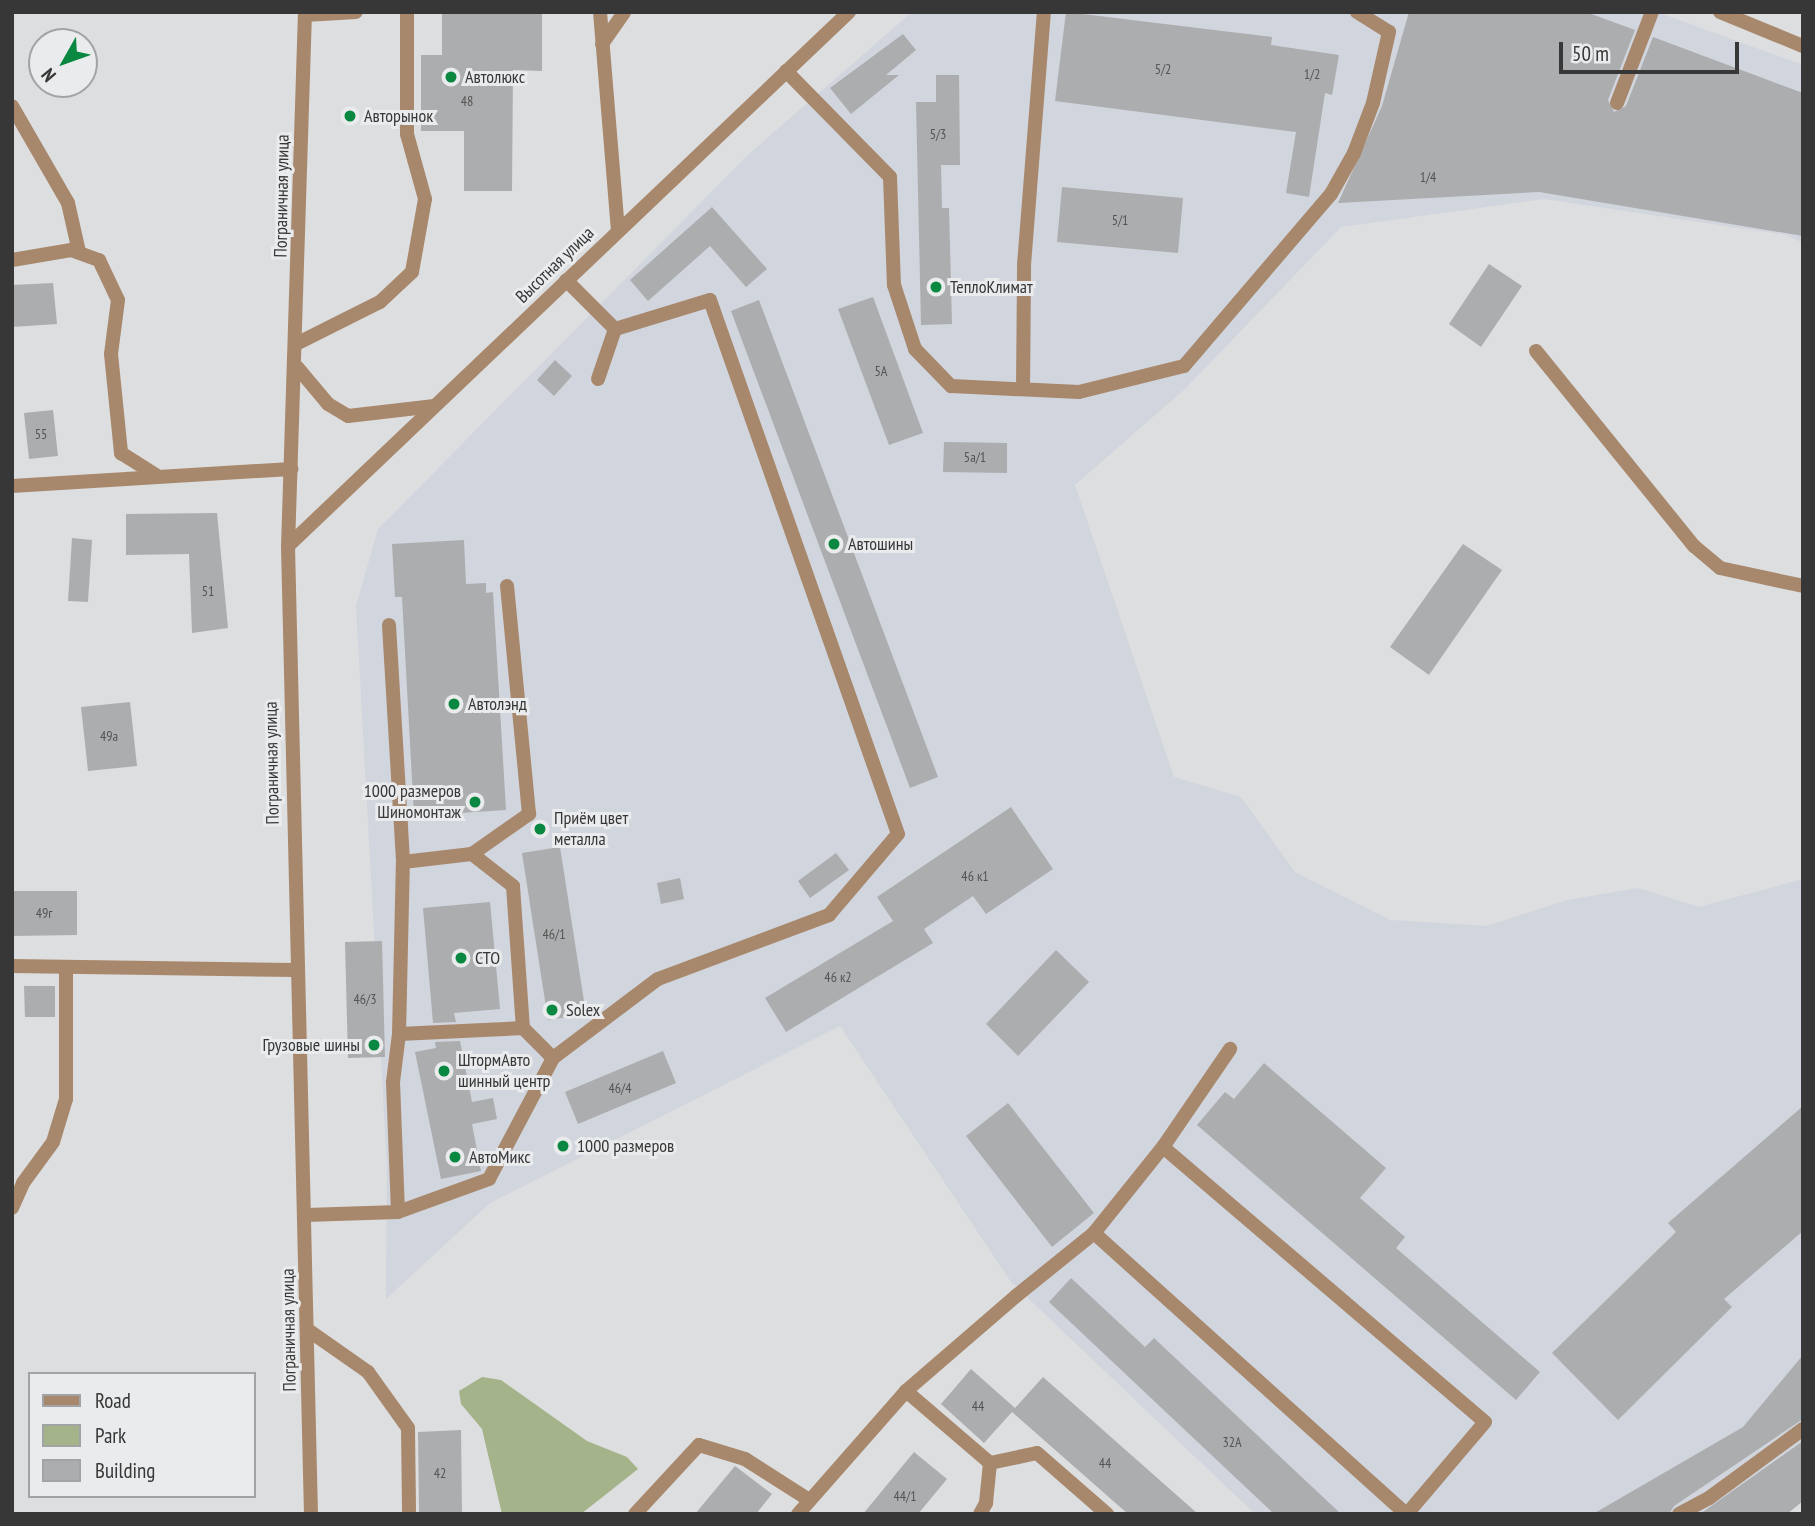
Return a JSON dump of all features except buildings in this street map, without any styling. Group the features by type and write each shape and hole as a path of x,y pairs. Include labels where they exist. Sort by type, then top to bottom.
{"street":[{"path":"305,13 356,12"},
{"path":"298,343 380,302 412,272 425,199 407,134 407,12"},
{"path":"600,12 618,230"},
{"path":"601,44 624,12"},
{"name":"Высотная улица","path":"288,546 849,12"},
{"path":"1023,389 1024,265 1044,12"},
{"path":"786,71 890,177 894,285 915,349 951,386 1079,392 1184,366 1331,194 1354,153 1373,103 1389,32 1357,12"},
{"path":"1617,103 1652,12"},
{"path":"1720,12 1803,46"},
{"name":"Пограничная улица","path":"305,13 298,343 288,546 295,971 306,1215 311,1514"},
{"path":"12,106 68,203 79,252"},
{"path":"12,260 71,250 99,260 118,300 111,354 121,453 156,475"},
{"path":"566,280 615,329"},
{"path":"306,1215 398,1212 489,1179 553,1058 658,979 829,915 898,834 710,300 615,329"},
{"path":"598,379 615,329"},
{"path":"1536,351 1694,546 1720,568 1803,586"},
{"path":"297,367 328,404 348,416 434,406"},
{"path":"12,486 156,475 290,469"},
{"path":"403,862 472,854 529,814 507,586"},
{"path":"389,625 403,862 399,1034 393,1082 398,1212"},
{"path":"472,854 513,886 523,1028 553,1058"},
{"path":"12,966 66,970 295,971"},
{"path":"12,1208 23,1183 53,1142 66,1099 66,970"},
{"path":"399,1034 523,1028"},
{"path":"798,1514 906,1391 1094,1233 1163,1147 1230,1049"},
{"path":"1094,1233 1406,1514 1485,1422 1163,1147"},
{"path":"308,1330 368,1372 408,1428 409,1514"},
{"path":"906,1391 990,1463"},
{"path":"1679,1514 1709,1498 1803,1429"},
{"path":"635,1514 699,1446 745,1458 809,1500"},
{"path":"990,1463 1037,1454 1107,1514"},
{"path":"980,1514 986,1503 990,1463"}],"shaded area":[{"path":"912,12 1657,12 1803,65 1803,243 1786,235 1544,199 1341,227 1185,389 1075,485 1174,777 1241,797 1295,872 1391,920 1487,926 1567,900 1638,888 1699,907 1803,879 1803,1493 1776,1514 1255,1514 1011,1282 840,1026 490,1203 386,1299 387,1167 356,606 378,529 750,153"}],"green space":[{"path":"482,1377 501,1380 587,1441 627,1457 638,1469 581,1514 502,1514 482,1429 461,1404 459,1391"}],"place":[{"name":"Автолюкс","path":"451,77"},
{"name":"Авторынок","path":"350,116"},
{"name":"ТеплоКлимат","path":"936,287"},
{"name":"Автошины","path":"834,544"},
{"name":"Автолэнд","path":"454,704"},
{"name":"1000 размеров Шиномонтаж","path":"475,802"},
{"name":"Приём цвет металла","path":"540,829"},
{"name":"СТО","path":"461,958"},
{"name":"Solex","path":"552,1010"},
{"name":"Грузовые шины","path":"374,1045"},
{"name":"ШтормАвто шинный центр","path":"444,1071"},
{"name":"1000 размеров","path":"563,1146"},
{"name":"АвтоМикс","path":"455,1157"}]}
